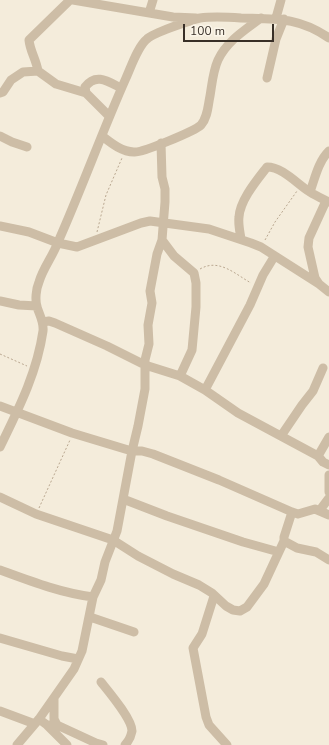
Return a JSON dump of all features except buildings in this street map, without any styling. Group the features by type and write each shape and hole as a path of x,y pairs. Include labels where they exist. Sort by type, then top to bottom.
{"street":[{"path":"38,71 37,62 29,45 29,40 71,0 173,17 280,19 302,24 317,30 329,38"},
{"path":"149,13 153,0"},
{"path":"266,78 280,19 281,0"},
{"path":"0,447 35,369 43,330 43,322 36,306 36,292 39,281 58,243 109,116 122,88 145,40 159,32 200,18"},
{"path":"102,136 109,142 125,151 135,152 161,143 200,125 205,118 218,60 225,48 235,38 262,18"},
{"path":"0,93 3,92 11,80 23,72 38,71 56,84 86,93 109,116"},
{"path":"86,93 85,87 87,84 94,79 101,78 122,88"},
{"path":"0,136 12,142 27,146"},
{"path":"17,745 37,721 74,669 82,651 93,597 114,540 145,389 145,360 149,344 148,325 152,303 150,291 156,254 162,240 164,223 165,189 162,177 161,143"},
{"path":"310,192 320,162 329,151"},
{"path":"241,239 238,225 239,214 253,185 267,167 274,167 327,202 309,238 308,247 313,272 319,284"},
{"path":"0,226 29,232 58,243 77,247 150,221 209,229 261,247 329,292"},
{"path":"162,240 174,256 194,273 196,283 197,293 192,350 180,376"},
{"path":"205,390 258,288 263,275 274,257"},
{"path":"0,301 19,305 36,306"},
{"path":"43,322 49,321 56,323 145,365 180,376 205,390 238,413 318,456 323,462 329,465"},
{"path":"282,436 313,391 323,368"},
{"path":"0,406 72,433 132,451 142,450 159,456 298,514 315,509 329,515"},
{"path":"318,456 329,437"},
{"path":"329,475 329,492"},
{"path":"0,497 36,514 114,540 138,556 172,574 199,585 212,593 233,610 248,608 264,584 284,541 292,512"},
{"path":"320,510 329,498"},
{"path":"123,499 166,516 243,542 279,552"},
{"path":"284,541 297,548 316,552 329,560"},
{"path":"0,570 57,590 93,597"},
{"path":"214,596 202,634 193,648 206,717 209,725 227,745"},
{"path":"90,617 134,632"},
{"path":"0,638 62,656 78,659"},
{"path":"101,682 129,721 132,730 130,740 125,745"},
{"path":"54,698 54,719 57,726"},
{"path":"0,711 47,725 57,726 103,745"},
{"path":"47,725 67,745"}],"path":[{"path":"95,240 106,195 125,151"},
{"path":"261,247 275,222 301,186"},
{"path":"194,273 206,266 214,264 258,288"},
{"path":"0,354 35,369"},
{"path":"36,514 52,481 72,433"}]}
